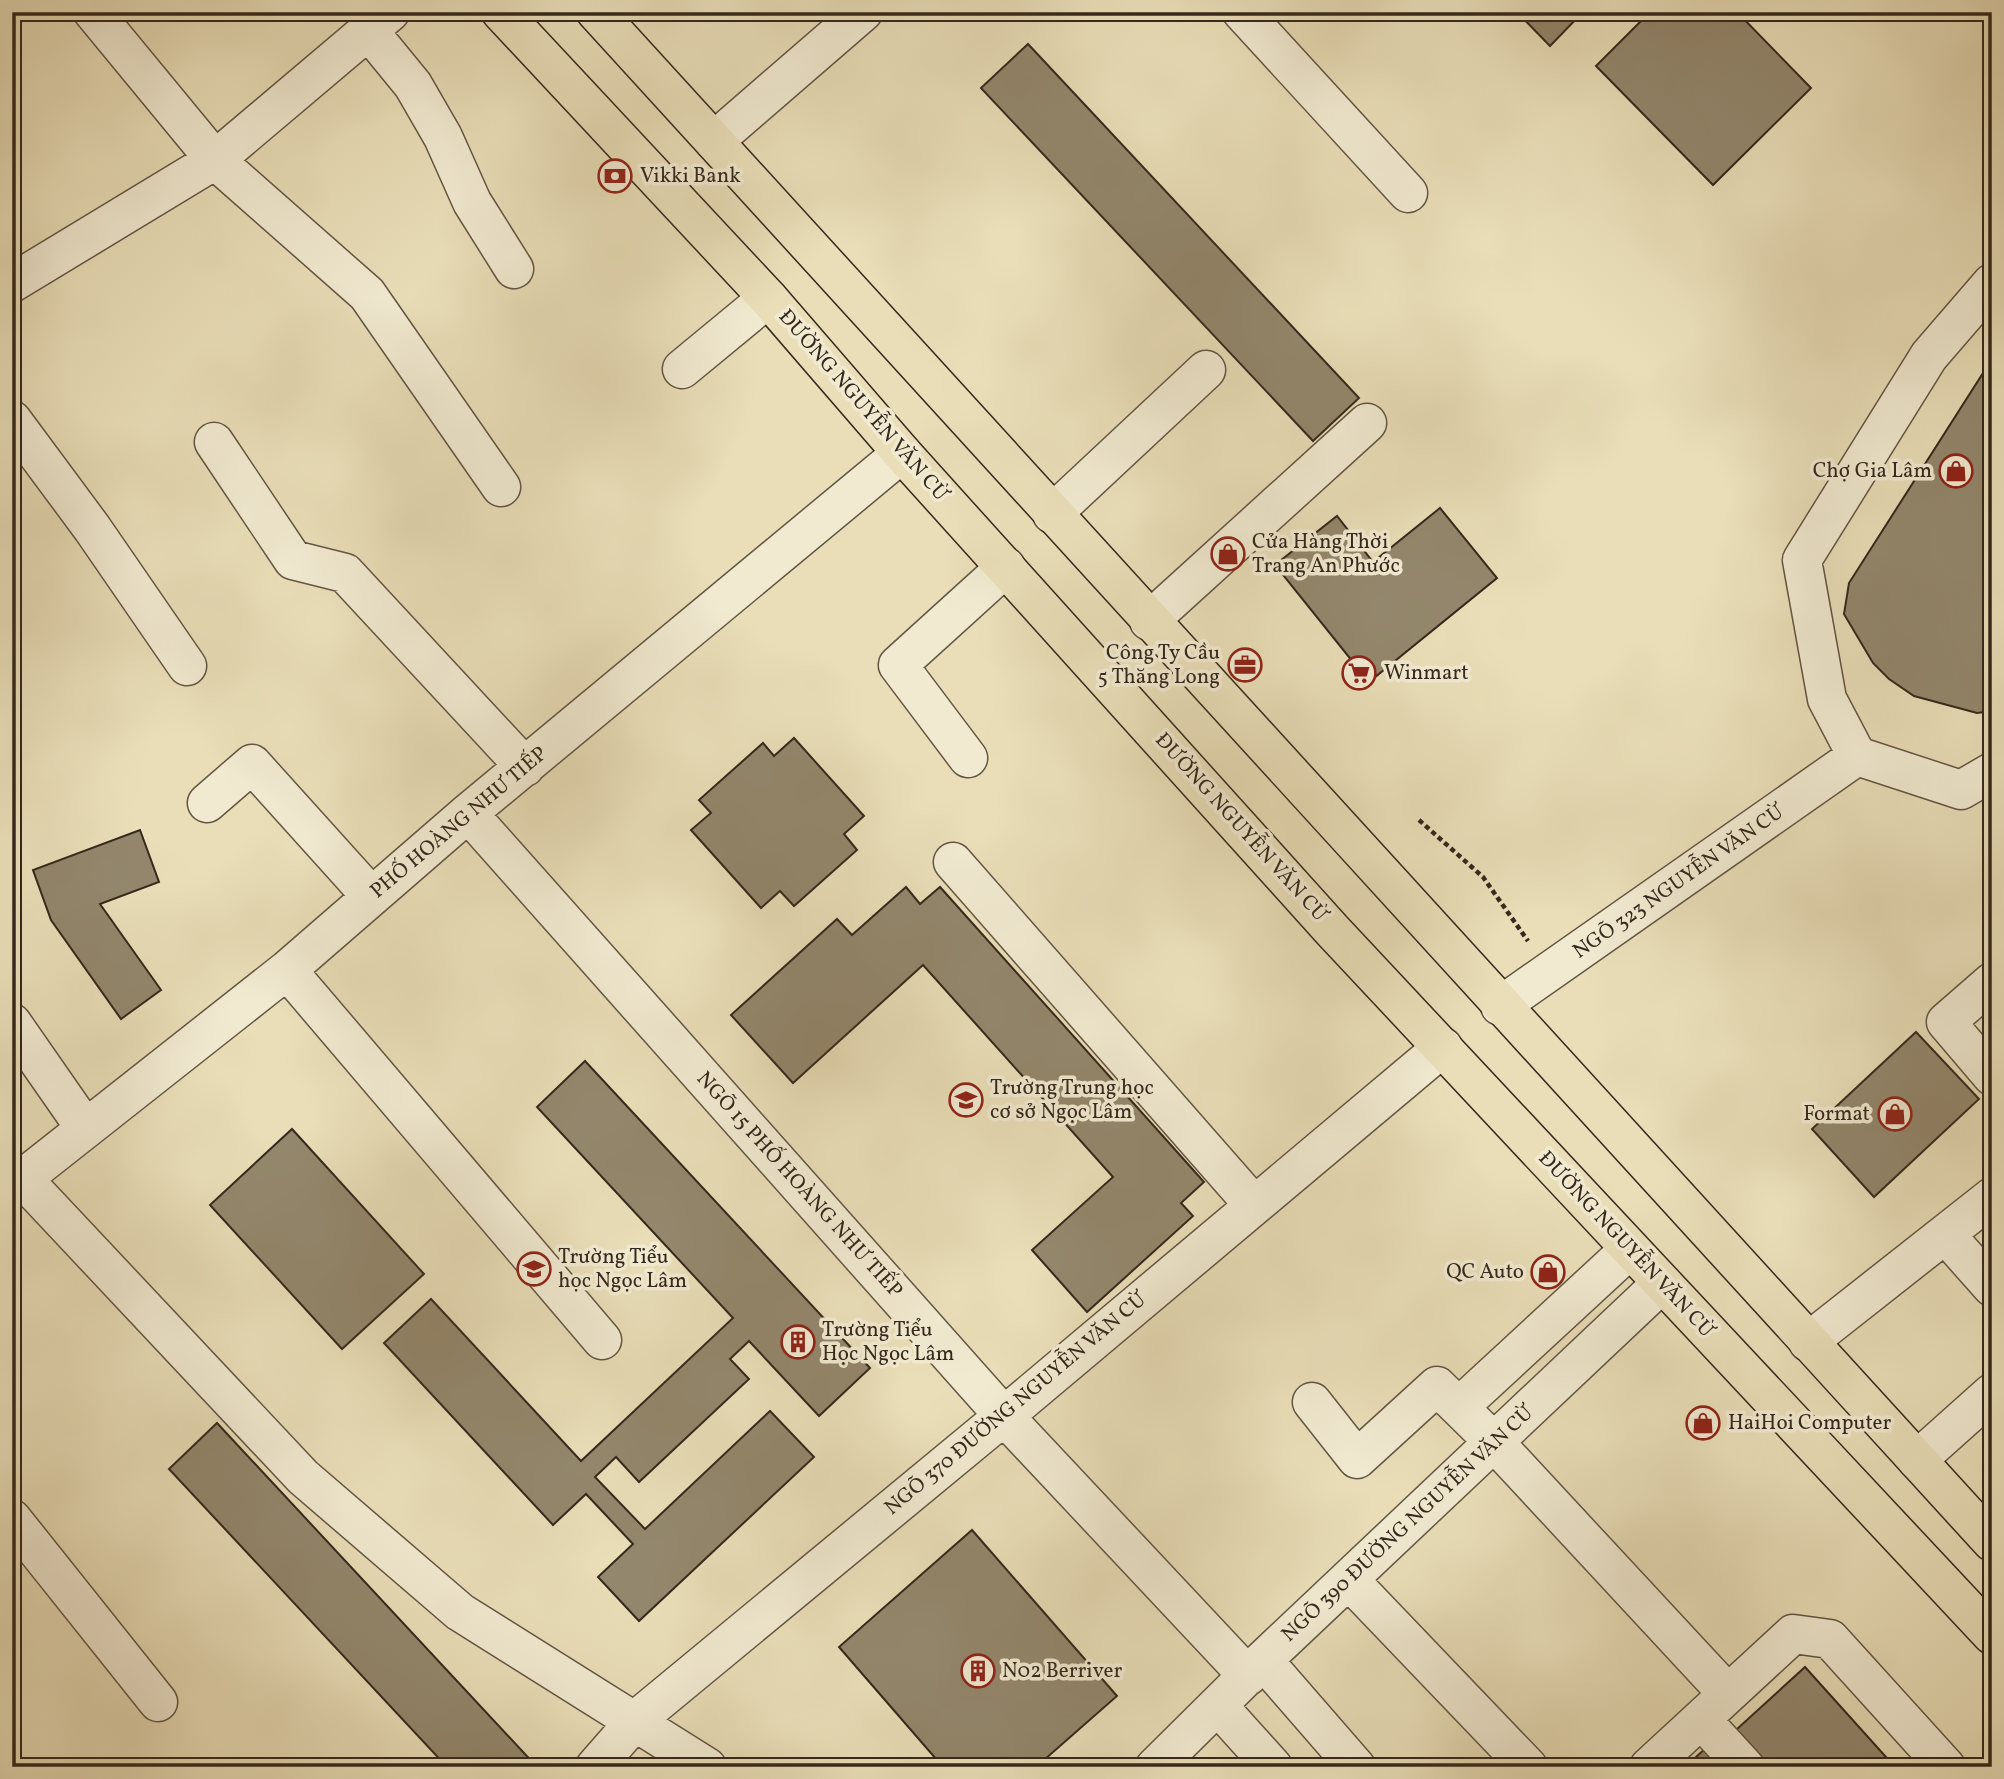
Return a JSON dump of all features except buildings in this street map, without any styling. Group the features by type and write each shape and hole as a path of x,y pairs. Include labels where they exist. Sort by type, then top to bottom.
{"main road":[{"name":"ĐƯỜNG NGUYỄN VĂN CỪ","path":"501,12 768,298 902,453 1323,919 1992,1635"},
{"path":"596,12 1500,1006 1992,1542"}],"street":[{"path":"93,12 215,160 367,294 501,487"},
{"path":"714,141 863,12"},
{"path":"1242,12 1408,194"},
{"path":"12,283 215,160 379,21 443,137 472,202 514,269"},
{"path":"1992,283 1929,356 1802,560 1827,699 1857,756 1961,790 1992,772"},
{"path":"682,369 768,298"},
{"path":"1052,514 1206,370"},
{"path":"12,421 92,528 187,666"},
{"path":"1149,621 1367,423"},
{"path":"214,442 293,559 345,573 525,766"},
{"name":"PHỐ HOÀNG NHƯ TIẾP","path":"17,1183 287,970 468,813 902,453"},
{"path":"968,758 898,665 1006,567"},
{"name":"NGÕ 323 NGUYỄN VĂN CỪ","path":"1500,1006 1857,756"},
{"path":"207,803 253,764 371,896"},
{"name":"NGÕ 15 PHỐ HOÀNG NHƯ TIẾP","path":"468,813 1004,1416 1356,1767"},
{"path":"953,862 1253,1204"},
{"path":"287,970 602,1340"},
{"path":"1992,982 1946,1022 1992,1076"},
{"path":"12,1023 85,1128"},
{"name":"NGÕ 370 ĐƯỜNG NGUYỄN VĂN CỪ","path":"595,1767 636,1720 1004,1416 1443,1047"},
{"path":"17,1183 303,1477 460,1612 707,1767"},
{"path":"1808,1342 1992,1197"},
{"path":"1947,1235 1992,1287"},
{"path":"1460,1406 1630,1249"},
{"name":"NGÕ 390 ĐƯỜNG NGUYỄN VĂN CỪ","path":"1156,1767 1256,1668 1661,1283"},
{"path":"1312,1402 1357,1459 1437,1386 1495,1443 1714,1706 1745,1767"},
{"path":"1917,1460 1992,1393"},
{"path":"12,1519 158,1702"},
{"path":"1349,1580 1528,1767"},
{"path":"1649,1767 1793,1634 1830,1639 1946,1767"},
{"path":"1218,1706 1273,1767"}],"path":[{"path":"1419,820 1483,877 1520,932"}],"place":[{"name":"Vikki Bank","path":"615,176"},
{"name":"Chợ Gia Lâm","path":"1956,471"},
{"name":"Cửa Hàng Thời Trang An Phước","path":"1228,554"},
{"name":"Công Ty Cầu 5 Thăng Long","path":"1245,665"},
{"name":"Winmart","path":"1359,673"},
{"name":"Trường Trung học cơ sở Ngọc Lâm","path":"966,1100"},
{"name":"Format","path":"1895,1114"},
{"name":"Trường Tiểu học Ngọc Lâm","path":"534,1269"},
{"name":"QC Auto","path":"1548,1272"},
{"name":"Trường Tiểu Học Ngọc Lâm","path":"798,1342"},
{"name":"HaiHoi Computer","path":"1703,1423"},
{"name":"N02 Berriver","path":"978,1671"}]}
